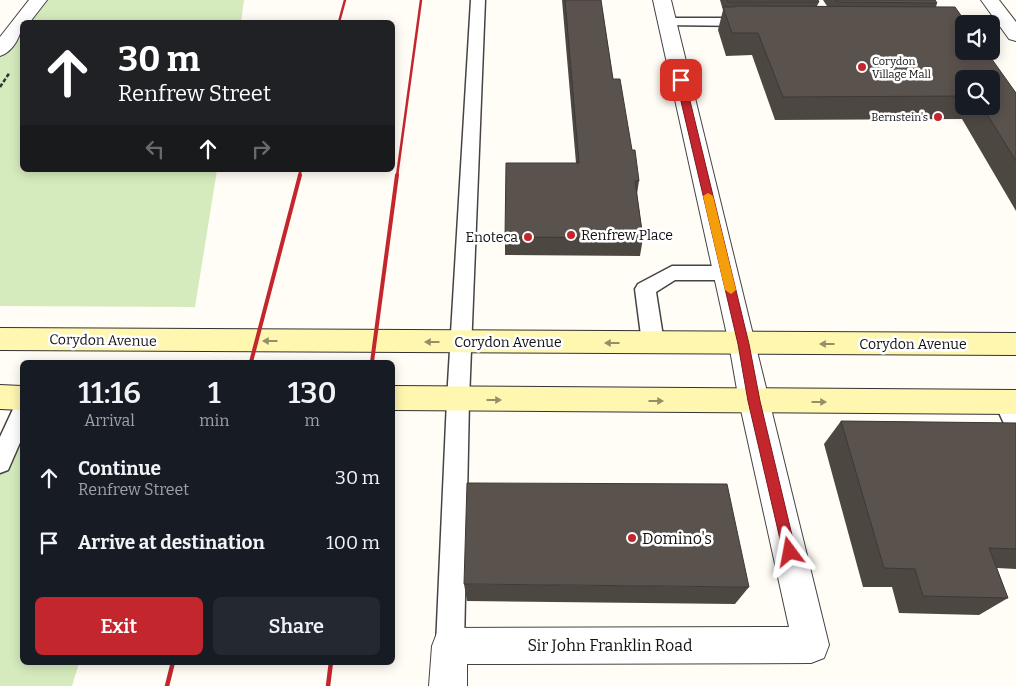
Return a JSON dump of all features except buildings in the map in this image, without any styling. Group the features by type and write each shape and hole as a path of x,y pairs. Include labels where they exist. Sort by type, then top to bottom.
{"main road":[{"name":"Corydon Avenue","path":"0,339 1016,344"},
{"path":"0,398 20,398"},
{"path":"395,398 754,401 1012,410"}],"street":[{"path":"23,20 38,0"},
{"path":"990,0 1012,29"},
{"path":"664,11 743,344 754,401"},
{"path":"0,50 20,24"},
{"name":"Sir John Franklin Road","path":"450,646 812,645 754,401"},
{"path":"448,686 450,646"}],"lane":[{"path":"450,646 458,400 478,0"},
{"path":"664,11 761,22"},
{"path":"924,23 1012,29"},
{"path":"653,343 645,289 672,273 726,273"},
{"path":"0,462 20,418"}],"green space":[{"path":"38,0 244,0 241,20 23,20"},
{"path":"20,24 20,172 217,172 195,307 0,306 0,50"},
{"path":"14,433 20,433 20,665 78,665 72,686 0,686 0,462"}],"railway":[{"path":"340,20 345,0"},
{"path":"397,176 421,0"},
{"path":"299,176 300,172"},
{"path":"252,360 300,175"},
{"path":"372,360 397,175"},
{"path":"167,686 172,665"},
{"path":"328,686 331,665"}],"slow traffic":[{"path":"708,196 731,290"}],"place":[{"name":"Corydon Village Mall","path":"862,67"},
{"name":"Bernstein's","path":"938,117"},
{"name":"Renfrew Place","path":"571,235"},
{"name":"Enoteca","path":"528,237"},
{"name":"Domino's","path":"632,538"}],"route":[{"path":"681,80 790,552"}]}
